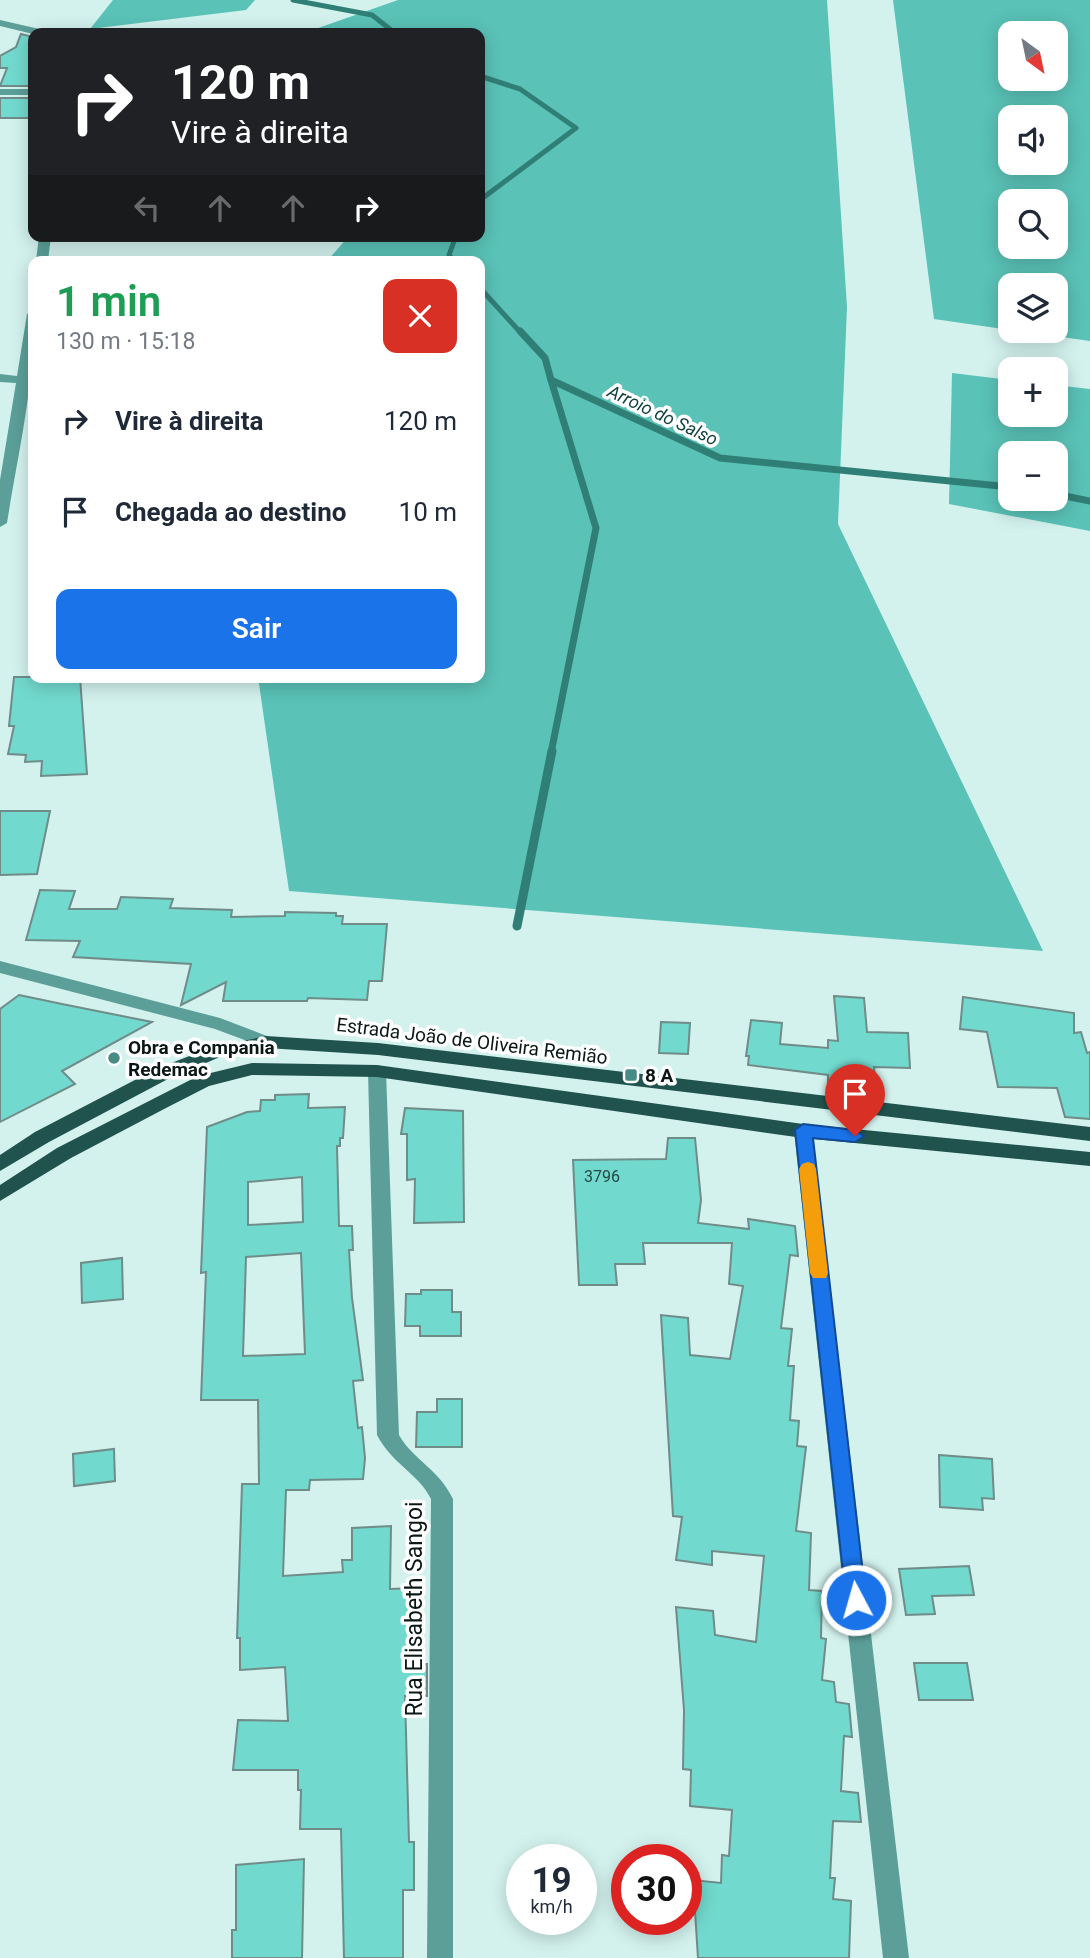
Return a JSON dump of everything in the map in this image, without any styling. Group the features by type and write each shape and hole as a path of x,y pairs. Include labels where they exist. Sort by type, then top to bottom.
{"main road":[{"name":"Estrada João de Oliveira Remião","path":"0,1164 43,1137 162,1074 216,1052 266,1042 378,1049 1090,1134"},
{"path":"0,1194 64,1153 204,1081 252,1069 377,1071 803,1130 1090,1159"}],"street":[{"path":"0,23 28,29"},
{"path":"0,92 28,92"},
{"path":"0,523 28,347"},
{"path":"0,378 23,380"},
{"path":"0,967 220,1024 266,1042"},
{"name":"Rua Elisabeth Sangoi","path":"377,1071 388,1434 394,1448 433,1482 442,1499 440,1958"},
{"path":"803,1130 896,1958"}],"shaded area":[{"path":"113,0 255,0 246,10 91,28"},
{"path":"398,0 827,0 847,307 838,524 1043,951 289,891 259,683 485,683 485,256 331,256 344,242 485,242 485,28 318,28"},
{"path":"893,0 1090,0 1090,341 1068,338 1068,273 998,273 998,328 934,319"},
{"path":"952,373 998,379 998,427 1068,427 1068,386 1090,389 1090,531 949,504"}],"building":[{"path":"21,34 28,36 28,86 0,86 7,68 0,68 0,56 16,47"},
{"path":"0,98 28,98 28,118 0,118"},
{"path":"14,677 28,677 28,683 80,683 87,774 41,776 42,761 25,762 26,755 8,754 14,726 9,726"},
{"path":"0,811 50,811 37,874 0,875"},
{"path":"40,890 75,891 69,909 117,909 121,897 173,899 170,908 232,910 231,917 285,916 285,912 336,913 336,916 343,916 342,924 387,924 382,981 369,981 367,1000 308,998 307,1001 223,1001 226,982 181,1005 191,964 73,957 80,941 26,940"},
{"path":"19,995 152,1022 62,1071 75,1084 0,1122 0,1009"},
{"path":"834,996 864,998 867,1032 908,1033 910,1068 874,1067 876,1089 828,1085 828,1075 748,1065 749,1056 746,1056 751,1020 782,1023 780,1044 828,1048 828,1040 838,1041"},
{"path":"963,997 1074,1013 1074,1033 1081,1032 1087,1053 1090,1052 1090,1119 1065,1117 1057,1088 998,1087 987,1032 960,1029"},
{"path":"661,1022 690,1023 688,1054 659,1053"},
{"path":"309,1094 308,1108 345,1107 343,1138 340,1138 340,1146 337,1146 339,1226 352,1226 353,1250 349,1250 352,1298 363,1380 353,1381 358,1428 362,1427 365,1458 363,1479 310,1480 309,1490 286,1490 283,1576 343,1572 342,1560 352,1560 352,1528 391,1526 390,1589 414,1588 416,1664 427,1664 427,1696 405,1696 409,1842 414,1842 414,1890 403,1890 403,1958 344,1958 341,1829 300,1829 301,1790 298,1790 298,1770 233,1770 238,1720 288,1721 285,1667 240,1670 240,1638 237,1638 242,1484 259,1484 258,1400 201,1400 206,1272 201,1273 207,1127 247,1112 260,1111 261,1100 275,1100 275,1095","holes":["302,1177 303,1222 248,1225 248,1182","301,1253 305,1354 243,1356 246,1257"]},
{"path":"405,1108 463,1111 464,1222 414,1223 415,1179 407,1180 407,1134 401,1134"},
{"path":"668,1138 695,1138 701,1200 698,1223 749,1229 748,1219 795,1226 798,1256 790,1255 781,1328 792,1329 788,1366 794,1366 790,1420 799,1421 797,1446 806,1447 796,1531 811,1533 809,1590 822,1591 821,1638 826,1639 822,1680 834,1682 836,1702 849,1704 852,1737 844,1736 841,1791 858,1793 861,1822 833,1821 830,1878 835,1878 833,1899 851,1901 849,1958 698,1958 697,1935 702,1935 702,1881 721,1883 722,1855 729,1856 732,1810 690,1806 691,1770 683,1769 684,1710 676,1607 713,1611 715,1635 756,1642 764,1556 712,1551 712,1565 676,1560 682,1517 673,1516 661,1315 688,1318 690,1355 730,1359 743,1286 729,1284 732,1243 643,1243 645,1264 615,1264 617,1285 579,1285 573,1160 666,1159"},
{"path":"122,1258 123,1299 82,1303 81,1263"},
{"path":"421,1290 452,1290 452,1312 461,1312 461,1336 420,1336 420,1326 405,1326 406,1294 421,1294"},
{"path":"437,1399 462,1399 462,1447 416,1447 417,1412 437,1412"},
{"path":"114,1449 115,1481 74,1486 73,1454"},
{"path":"939,1455 992,1459 994,1499 982,1498 983,1510 940,1507"},
{"path":"969,1566 974,1595 932,1596 935,1614 906,1615 899,1569"},
{"path":"914,1663 967,1663 973,1700 919,1700"},
{"path":"304,1859 302,1958 232,1958 232,1930 236,1930 236,1865"}],"waterway":[{"name":"Arroio do Salso","path":"293,0 372,15 389,28"},
{"name":"Arroio do Salso","path":"485,78 520,89 576,128 485,196"},
{"name":"Arroio do Salso","path":"450,256 454,242"},
{"name":"Arroio do Salso","path":"485,293 521,333"},
{"name":"Arroio do Salso","path":"520,331 545,358 551,380"},
{"name":"Arroio do Salso","path":"551,380 720,458 998,486"},
{"path":"551,380 596,528 551,753"},
{"name":"Arroio do Salso","path":"1068,497 1090,501"},
{"path":"517,926 552,751"}],"slow traffic":[{"path":"808,1169 819,1273"}],"place":[{"name":"Obra e Compania Redemac","path":"114,1058"},
{"name":"8 A","path":"631,1075"}],"route":[{"path":"855,1136 803,1130 856,1600"}]}
